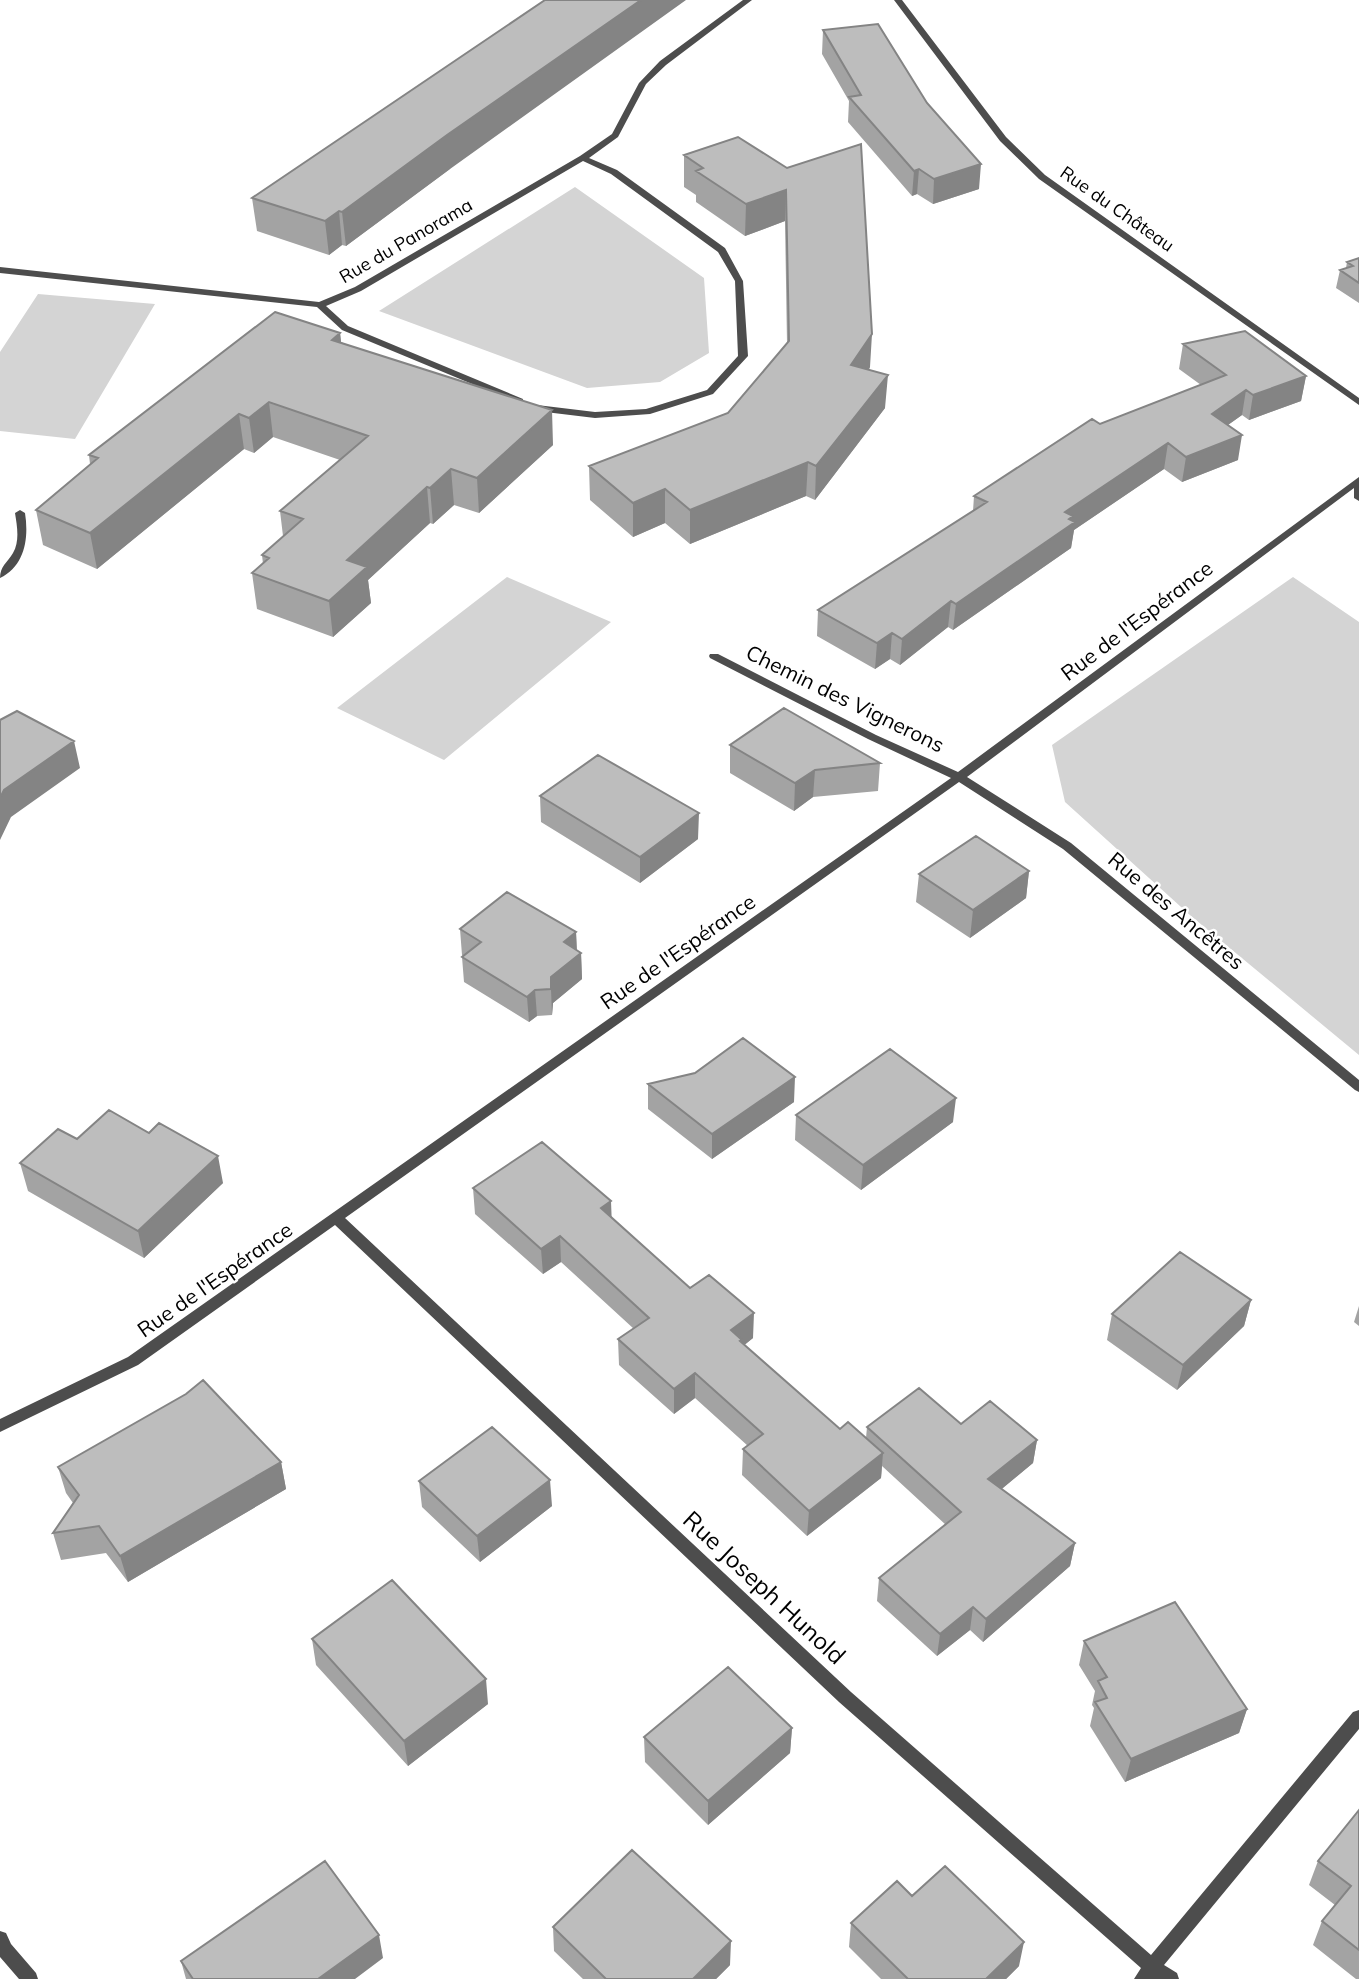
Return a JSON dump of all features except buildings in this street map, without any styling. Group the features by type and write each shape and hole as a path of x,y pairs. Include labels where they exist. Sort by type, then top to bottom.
{"street":[{"name":"Rue du Panorama","path":"0,270 320,305 358,289 583,158 615,135 643,83 663,63 748,0"},
{"name":"Rue du Château","path":"898,0 1003,139 1042,177 1359,402"},
{"path":"320,305 345,328 541,410 595,415 647,412 710,392 743,356 740,281 722,250 614,172 583,158"},
{"path":"1359,483 1359,498"},
{"name":"Rue de l'Espérance","path":"0,1426 133,1361 960,777 1359,483"},
{"path":"0,575 12,562 25,538 20,513"},
{"name":"Chemin des Vignerons","path":"714,656 872,737 960,777"},
{"name":"Rue des Ancêtres","path":"960,777 1067,846 1359,1087"},
{"name":"Rue Joseph Hunold","path":"336,1218 845,1698 1147,1973 1171,1979"},
{"path":"1147,1973 1359,1717"},
{"path":"0,1939 5,1950 30,1979"}],"shaded area":[{"path":"575,187 704,278 709,353 660,382 587,388 379,311"},
{"path":"38,294 155,304 75,439 0,431 0,352"},
{"path":"507,577 611,622 444,760 337,708"},
{"path":"1293,577 1359,622 1359,1055 1191,916 1065,802 1052,745"}]}
